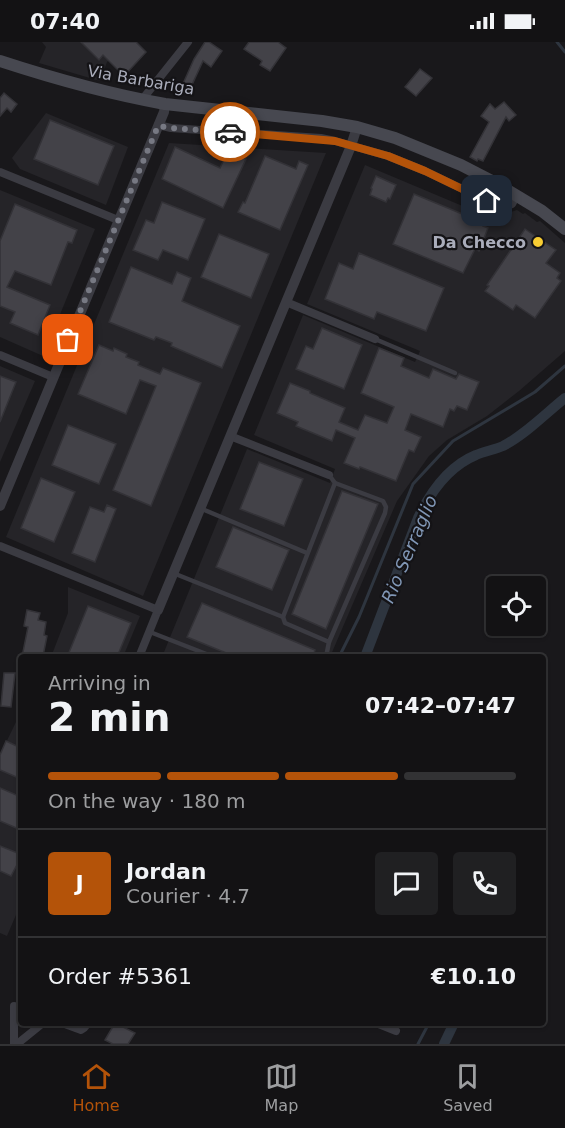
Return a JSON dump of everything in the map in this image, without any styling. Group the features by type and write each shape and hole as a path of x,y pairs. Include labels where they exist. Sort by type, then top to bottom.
{"main road":[{"name":"Via Barbariga","path":"0,61 93,89 144,100 322,121 395,138 461,165 517,195 565,229"}],"street":[{"path":"144,100 188,42"},
{"path":"0,506 164,112 165,104"},
{"path":"158,126 321,138 388,156 502,208 512,204 517,195"},
{"path":"139,654 357,128"},
{"path":"0,172 118,220"},
{"path":"286,302 375,339"},
{"path":"0,355 53,377"},
{"path":"230,436 329,475"},
{"path":"0,546 158,610"},
{"path":"14,1006 16,1044"},
{"path":"16,1044 39,1026"},
{"path":"70,1026 81,1030 86,1026"},
{"path":"384,1026 396,1031"}],"lane":[{"path":"375,339 455,373"},
{"path":"327,654 386,507 383,501 335,483 329,475"},
{"path":"330,642 285,623 283,617 335,483"},
{"path":"200,509 307,554"},
{"path":"173,573 283,617"},
{"path":"149,632 206,654"}],"shaded area":[{"path":"42,42 127,42 107,62 100,81 39,63 46,47"},
{"path":"46,113 128,147 106,205 20,169 12,158"},
{"path":"169,143 326,153 143,596 6,537"},
{"path":"365,165 503,223 508,213 517,210 525,213 537,222 540,221 565,243 565,351 487,416 447,440 429,456 397,501 331,654 163,654 247,449 330,483 335,469 254,435 303,315 415,362 420,351 307,304"},
{"path":"0,190 95,229 43,356 0,337"},
{"path":"0,366 35,381 0,462"},
{"path":"68,587 140,616 124,654 52,654 68,613"},
{"path":"18,710 18,910 7,936 0,933 0,755 16,722"}],"building":[{"path":"81,42 136,42 146,52 124,76 103,55 99,60"},
{"path":"205,42 209,42 222,51 211,67 203,61 190,89 182,86 194,59"},
{"path":"249,42 278,42 286,48 270,71 260,65 262,61 244,49"},
{"path":"420,69 432,78 416,96 405,87"},
{"path":"4,93 17,104 11,112 7,108 0,116 0,98"},
{"path":"504,102 516,115 509,121 506,117 483,161 478,159 477,161 470,157 489,122 481,116 490,104 495,109"},
{"path":"50,120 114,146 98,185 34,159"},
{"path":"175,147 220,168 228,151 246,159 223,208 162,179"},
{"path":"265,156 296,169 299,161 308,165 280,230 238,212 243,202 245,203"},
{"path":"376,176 396,185 390,199 388,198 386,202 370,195"},
{"path":"414,194 484,223 483,226 488,228 479,251 475,249 463,273 393,244"},
{"path":"162,202 205,219 188,260 163,250 158,260 133,250 146,220 154,223"},
{"path":"15,204 77,230 72,243 68,242 51,285 15,271 7,287 50,305 38,335 10,323 15,312 0,306 0,241"},
{"path":"525,229 556,250 546,263 560,273 557,278 561,281 535,318 516,305 513,310 485,291"},
{"path":"219,234 269,254 251,298 201,277"},
{"path":"359,253 444,288 426,331 377,312 374,319 325,299 339,263 353,269"},
{"path":"131,267 172,284 177,272 191,278 182,301 240,326 222,368 171,346 172,343 156,337 154,340 109,322"},
{"path":"322,328 362,345 344,389 296,369 306,346 313,349"},
{"path":"99,345 127,354 126,357 139,362 138,365 160,374 163,368 201,383 151,506 113,490 156,386 140,380 126,414 78,394"},
{"path":"379,348 404,358 401,366 429,378 433,369 456,379 459,374 479,382 467,410 457,406 454,411 450,409 443,427 411,414 405,430 421,437 414,452 409,450 396,481 344,463 355,438 336,430 332,441 296,426 298,422 277,413 290,383 345,408 339,422 358,430 365,415 387,423 394,407 361,393"},
{"path":"0,376 16,382 0,422"},
{"path":"68,425 116,444 99,484 52,465"},
{"path":"259,462 303,479 284,526 240,509"},
{"path":"41,478 75,492 54,542 21,528"},
{"path":"342,491 378,504 326,629 292,614"},
{"path":"107,505 116,509 95,562 72,553 90,507 104,512"},
{"path":"233,527 289,550 272,590 216,567"},
{"path":"202,603 315,650 314,654 229,654 187,637"},
{"path":"88,606 131,623 118,654 68,654"},
{"path":"27,610 40,613 38,620 46,622 44,635 47,636 43,654 23,654 28,627 24,626"},
{"path":"4,673 15,673 11,707 1,706"},
{"path":"6,741 18,747 18,778 0,770 0,755"},
{"path":"0,788 18,796 18,829 0,821"},
{"path":"0,846 18,853 18,863 11,876 0,871"},
{"path":"113,1026 121,1026 135,1033 128,1044 113,1044 105,1040"}],"waterway":[{"path":"557,42 565,52"},
{"path":"340,654 359,617 413,484 453,441 535,392 565,366"},
{"name":"Rio Serraglio","path":"366,654 418,518 441,481 466,460 511,441 565,398"},
{"path":"418,1044 427,1026"},
{"name":"Rio Serraglio","path":"444,1044 453,1026"}],"way so far":[{"path":"68,340 158,126 230,132"}],"place":[{"name":"Da Checco","path":"538,242"}],"route":[{"path":"230,132 335,141 388,156 487,201"}]}
